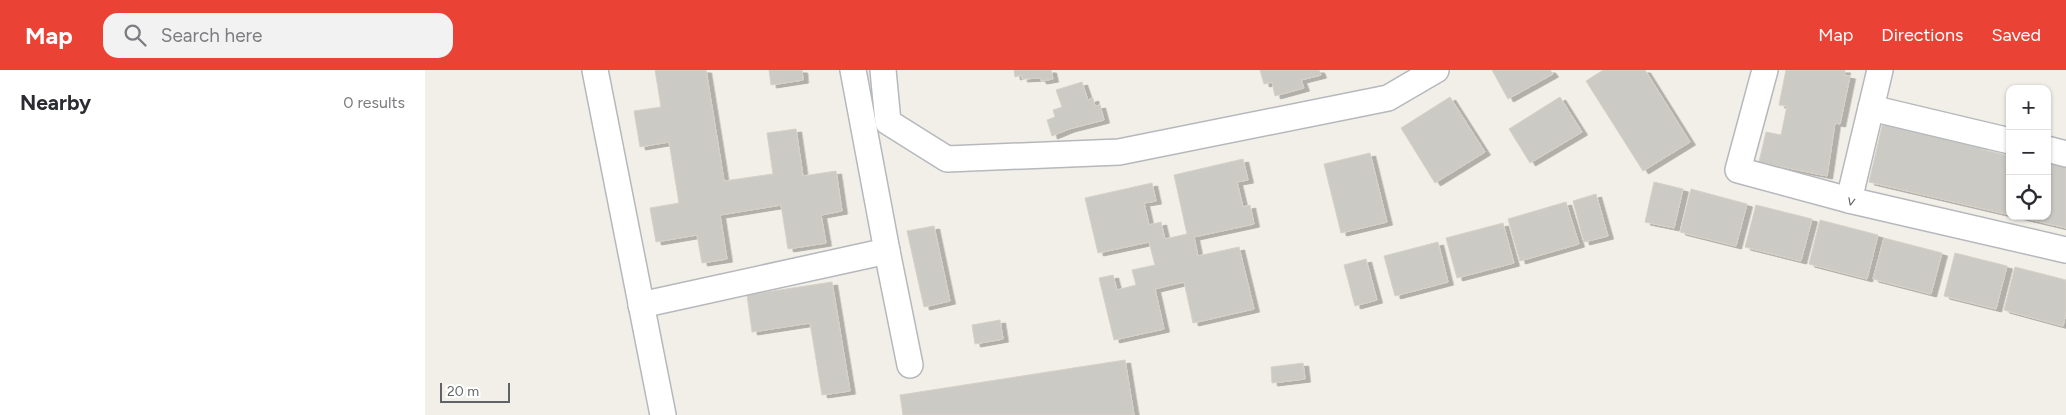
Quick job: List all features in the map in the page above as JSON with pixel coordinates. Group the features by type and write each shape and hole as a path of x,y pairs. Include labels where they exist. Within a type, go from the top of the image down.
{"street":[{"path":"595,70 663,415"},
{"path":"853,70 910,365"},
{"path":"883,70 888,122 947,159 1119,152 1387,98 1436,70"},
{"name":"v","path":"1765,70 1739,170 1849,200 2066,250"},
{"path":"1849,200 1880,70"},
{"path":"1871,108 2006,140"},
{"path":"2051,151 2066,154"},
{"path":"641,305 887,251"}],"building":[{"path":"655,70 706,70 724,181 773,174 767,133 796,129 803,176 836,171 842,211 821,215 826,243 788,249 781,205 720,215 727,259 702,263 697,235 656,242 650,208 679,203 669,142 640,147 634,111 661,107"},
{"path":"769,70 802,70 803,80 771,85"},
{"path":"1014,70 1051,70 1053,79 1041,81 1040,78 1022,79 1022,75 1015,77"},
{"path":"1260,70 1319,70 1321,75 1301,80 1304,88 1275,96 1272,82 1264,84"},
{"path":"1492,70 1550,70 1553,74 1508,99"},
{"path":"1603,70 1645,70 1690,142 1643,171 1586,81"},
{"path":"1786,70 1845,70 1844,75 1850,76 1840,124 1835,123 1827,176 1759,162 1766,132 1781,135 1787,106 1779,105"},
{"path":"1082,82 1088,100 1093,98 1095,106 1100,105 1104,120 1069,129 1052,136 1047,120 1055,117 1053,110 1062,107 1056,90"},
{"path":"1450,97 1485,152 1435,183 1401,128"},
{"path":"1560,97 1582,132 1530,163 1509,129"},
{"path":"1883,122 1911,128 1910,131 1981,145 1980,149 2006,155 2006,214 1869,182"},
{"path":"1370,153 1387,222 1341,233 1324,164"},
{"path":"1243,159 1248,180 1237,182 1243,207 1250,205 1254,224 1194,237 1198,256 1239,247 1254,309 1193,323 1184,282 1155,289 1164,329 1114,340 1099,278 1113,275 1117,290 1136,285 1132,270 1155,265 1149,242 1098,253 1085,198 1152,183 1156,201 1144,203 1149,225 1161,222 1165,239 1187,234 1174,175"},
{"path":"2051,164 2066,167 2066,228 2033,220 2051,220"},
{"path":"1654,182 1683,189 1674,228 1645,222"},
{"path":"1691,189 1747,204 1736,246 1680,232"},
{"path":"1596,194 1608,236 1584,242 1573,201"},
{"path":"1566,202 1579,244 1520,261 1508,219"},
{"path":"1756,205 1812,219 1801,261 1745,247"},
{"path":"1820,220 1878,235 1867,279 1809,264"},
{"path":"1503,223 1514,263 1457,278 1446,238"},
{"path":"934,226 950,301 924,307 907,231"},
{"path":"1884,238 1942,253 1931,294 1873,279"},
{"path":"1438,242 1448,282 1395,296 1384,256"},
{"path":"1955,253 2007,266 1996,309 1944,296"},
{"path":"1366,259 1377,300 1355,306 1344,265"},
{"path":"2015,267 2066,280 2066,313 2063,326 2004,310"},
{"path":"832,282 850,391 822,395 810,323 752,332 747,295"},
{"path":"1000,320 1003,339 975,344 972,325"},
{"path":"1125,360 1134,415 903,415 900,395"},
{"path":"1303,363 1305,379 1272,383 1271,367"}]}
